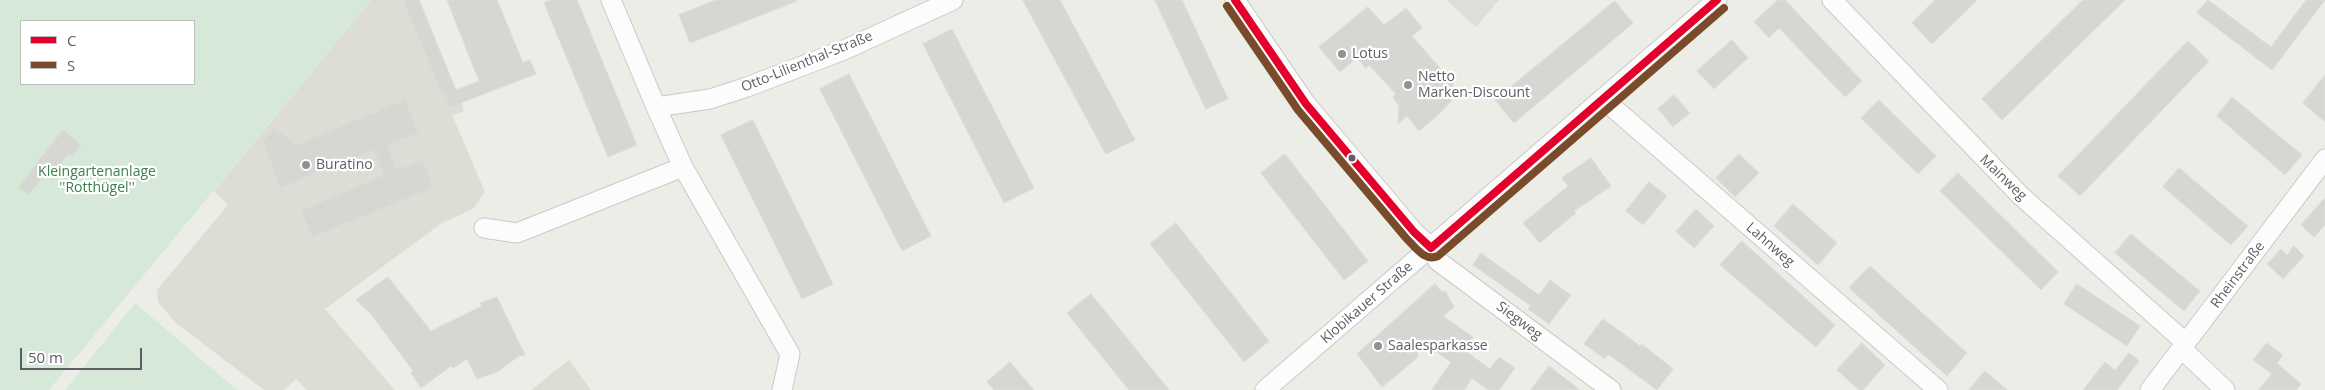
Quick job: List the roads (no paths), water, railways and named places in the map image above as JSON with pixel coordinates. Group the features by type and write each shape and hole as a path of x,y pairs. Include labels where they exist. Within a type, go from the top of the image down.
{"street":[{"path":"610,0 683,167 790,354 782,390"},
{"name":"Otto-Lilienthal-Straße","path":"656,107 710,99 747,87 844,50 953,0"},
{"name":"Siegweg","path":"1234,0 1306,104 1414,232 1430,248 1438,261 1611,390"},
{"name":"Klobikauer Straße","path":"1265,390 1717,0"},
{"name":"Mainweg","path":"1832,0 2021,196 2184,346 2224,390"},
{"name":"Lahnweg","path":"1603,99 1938,390"},
{"name":"Rheinstraße","path":"2150,390 2325,160"},
{"path":"484,228 518,233 683,167"}],"place":[{"name":"Lotus","path":"1342,54"},
{"name":"Netto Marken-Discount","path":"1408,85"},
{"name":"Buratino","path":"306,165"},
{"name":"Saalesparkasse","path":"1378,346"}],"park label":[{"name":"Kleingartenanlage ''Rotthügel''","path":"97,180"}]}
